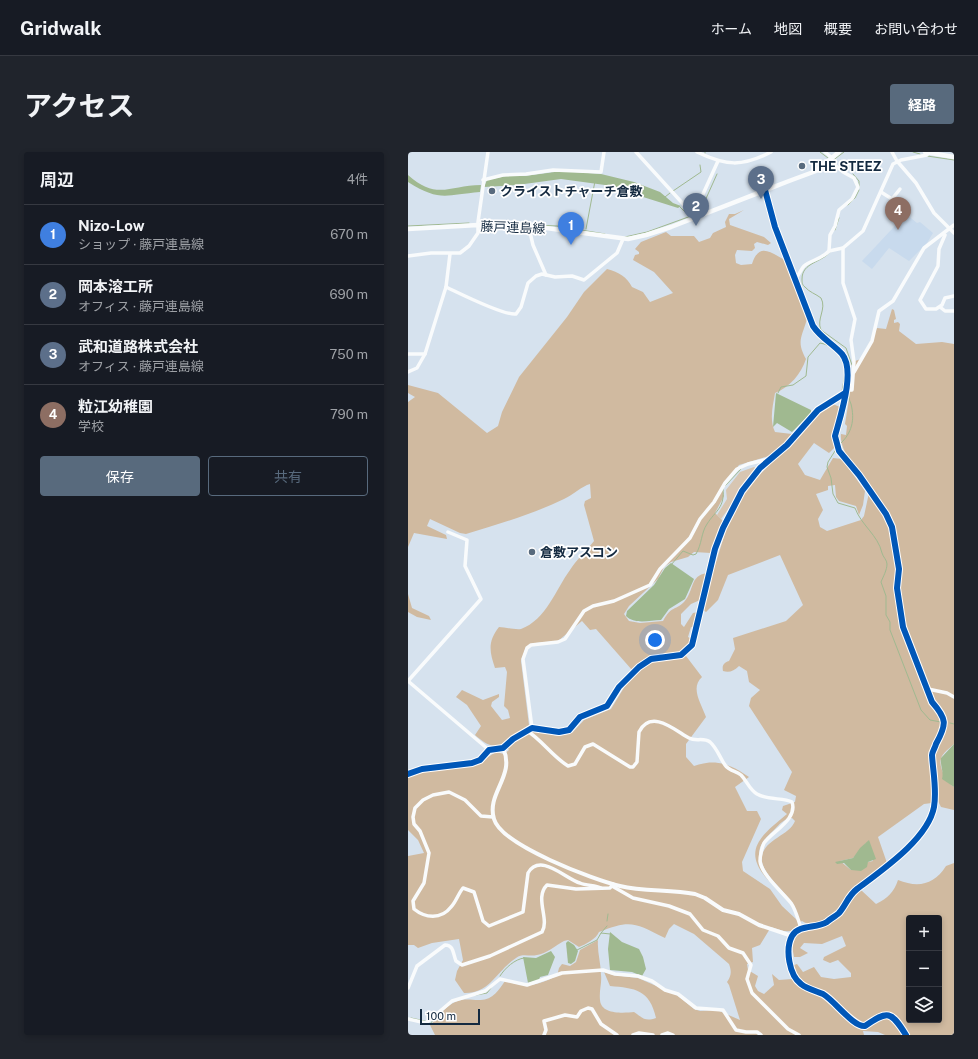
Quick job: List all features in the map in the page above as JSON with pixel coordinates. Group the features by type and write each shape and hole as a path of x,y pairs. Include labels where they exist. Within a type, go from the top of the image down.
{"main road":[{"name":"藤戸連島線","path":"408,229 478,224 570,231 623,239 646,235 694,216 809,175 839,152"},
{"path":"927,152 954,157"}],"street":[{"path":"408,256 432,253 460,253 470,246 478,233 488,152"},
{"path":"483,184 503,175 522,175 553,170 599,172 604,152"},
{"path":"636,152 694,216 718,161"},
{"path":"697,152 727,164 742,163 760,158 771,152"},
{"path":"825,152 843,172 854,178 858,184 852,199 841,207 838,213 836,226 830,235 830,252"},
{"path":"892,152 897,161 916,183 934,213 954,233"},
{"path":"795,279 800,276 805,266 830,252 844,248 863,231 891,166 897,161 927,155 927,152"},
{"path":"881,192 892,199 900,189"},
{"path":"765,190 775,227 817,332 842,354 850,357"},
{"path":"906,1035 896,1020 890,1016 878,1016 865,1026 861,1027 831,999 800,984 795,978 791,969 789,956 792,936 801,928 816,927 839,913 847,898 881,872 913,843 932,813 935,799 932,753 944,730 944,721 940,711 932,702 903,627 896,588 899,569 892,528 886,514 859,475 839,451 835,436 847,391 854,372 872,341 879,311 893,301 924,248 954,226"},
{"path":"529,228 533,245 546,275"},
{"path":"945,234 939,250 938,266 920,300 926,309 940,307 946,311 954,311"},
{"path":"446,288 512,315 518,313 525,289 530,280 536,276 546,275 572,276 584,280 617,253 623,239"},
{"path":"844,248 843,283 855,320 851,340 847,391"},
{"path":"408,372 417,368 425,354 446,288 450,254"},
{"path":"940,307 945,298 954,296"},
{"path":"408,354 425,354"},
{"path":"850,357 854,372"},
{"path":"408,774 422,769 472,763 480,760 489,750 503,748 526,730 532,728 559,732 569,730 580,717 607,706 619,687 639,667 651,659 681,655 692,645 703,595 723,528 742,491 760,468 774,457 818,410 847,391"},
{"path":"532,728 523,659 527,648 531,645 558,642 564,639 584,611 593,606 614,601 650,585 660,569 690,538 700,519 714,502 725,483 737,469 748,464 774,457"},
{"path":"448,532 467,540 465,566 481,599 408,681 489,750"},
{"path":"928,689 947,692 954,697"},
{"path":"526,730 534,735 545,747 553,752 568,766 575,764 585,747 593,744 630,767 633,767 637,762 639,732 641,727 653,722 662,722 690,738 704,739 710,742 726,767 741,775 751,790 768,799 792,802 793,807 790,817 764,843 760,861 762,868 780,892 791,903 801,928"},
{"path":"503,748 508,758 505,775 491,809 494,822 503,832 524,848 612,885 633,898 690,914 703,930 718,936 729,948 743,953 751,965 747,979 752,994 788,1030 799,1035"},
{"path":"493,817 481,816 465,800 449,792 433,795 423,800 415,808 413,817 414,824 420,831 429,853 424,882 413,900 414,909 422,915 439,916 451,908 463,888 468,888 474,892 483,921 489,926 523,912 528,873 530,868 536,866 556,869 577,882 601,888"},
{"path":"408,988 417,966 444,945 452,948 456,961 462,965 490,956 542,932 544,927 542,896 548,885 576,889 601,888 612,885 645,890 683,891 705,898 723,910 739,914 759,925 792,936"},
{"path":"408,1019 427,1022 452,1001 485,991 500,979 527,985 562,973 599,969 615,974 630,974 652,981 665,990 678,994 696,1008 723,1010 736,1030 757,1032 761,1035"},
{"path":"544,1035 546,1030 544,1021 565,1015 577,1017 581,1011 588,1008 592,1009 601,1024 617,1035"},
{"path":"633,1035 639,1033 653,1035"},
{"path":"662,1035 668,1033 674,1035"}],"shaded area":[{"path":"562,171 601,174 634,182 660,192 673,203 681,206 678,208 605,185 561,179 517,185 484,187 487,180 506,176 525,176"},
{"path":"408,175 427,188 444,190 481,185 480,192 443,196 436,195 408,182"},
{"path":"744,210 729,219 730,225 764,237 771,243 768,245 757,242 754,244 755,248 752,251 737,250 735,255 736,263 741,265 752,264 758,253 762,251 770,252 785,260 807,319 801,339 801,348 806,359 798,375 790,384 775,393 773,408 772,422 775,432 792,434 792,437 772,455 739,465 722,488 724,496 715,513 723,521 711,553 694,552 688,557 671,562 664,567 658,579 629,606 624,614 629,621 640,623 663,621 671,610 684,602 697,577 707,573 700,600 691,604 681,614 681,624 684,627 693,613 698,612 694,628 691,627 688,637 692,639 685,649 680,652 651,658 632,670 596,629 590,630 582,621 558,641 536,643 526,647 521,661 529,725 500,745 493,746 486,743 475,735 481,726 467,705 456,697 462,690 483,700 499,694 499,697 492,702 491,706 502,720 510,718 508,710 504,706 507,672 505,667 495,668 491,651 491,642 499,627 521,629 530,625 537,619 550,603 573,566 594,541 584,505 585,501 591,498 590,484 567,497 540,509 466,534 460,533 430,519 427,526 446,535 447,539 414,533 408,547 408,402 415,397 408,393 408,385 438,393 487,433 498,426 502,412 519,377 567,317 584,292 607,269 622,275 628,280 632,287 643,292 650,302 673,293 654,272 633,260 635,255 639,254 639,252 635,249 641,242 666,232 671,236 694,236 699,242 710,238 713,233 726,227 725,222 729,214 735,214"},
{"path":"906,214 917,223 920,222 933,233 927,243 909,261 889,248 872,269 862,261"},
{"path":"892,309 894,310 896,319 894,320 894,323 898,322 900,324 899,331 916,344 942,342 954,344 954,744 946,751 940,762 944,774 954,787 954,810 941,807 938,797 933,796 932,803 924,804 878,837 887,863 848,895 834,915 826,921 816,924 802,921 798,923 798,927 792,931 785,931 771,927 760,945 752,948 753,962 747,964 748,970 758,976 755,986 758,991 764,994 774,985 772,974 779,980 792,979 794,965 797,964 803,972 814,967 821,977 834,979 851,977 851,973 838,960 830,963 823,960 824,957 846,946 842,936 822,944 804,943 800,948 808,953 800,957 794,957 792,946 797,934 802,930 817,929 836,919 847,902 861,890 876,904 890,894 895,888 898,880 912,884 925,883 936,877 946,866 954,863 954,1035 885,1035 878,1032 863,1031 864,1035 435,1035 430,1025 451,1004 461,1000 488,999 495,994 505,981 520,985 532,985 557,976 559,968 562,964 570,966 576,962 580,950 598,940 601,978 600,1000 601,1005 609,1011 625,1013 634,1012 642,1018 656,1018 650,1001 645,996 640,992 627,988 610,986 604,972 613,975 638,978 677,995 694,1009 700,1011 717,1010 740,1020 727,982 731,974 729,964 694,934 674,924 669,929 665,938 639,926 626,924 599,932 598,935 588,943 579,947 568,940 564,941 540,954 524,955 519,957 509,963 487,986 480,990 464,993 455,980 457,971 463,960 459,939 432,943 418,948 414,945 408,945 408,856 424,853 418,840 408,830 408,776 421,772 475,765 496,752 504,754 509,750 507,747 532,730 558,736 572,733 584,720 611,709 625,686 636,672 647,664 654,661 686,656 702,677 697,686 697,691 699,701 706,717 686,744 686,757 694,766 709,763 723,764 736,769 749,777 735,787 747,811 757,811 761,819 742,862 743,871 770,889 782,906 797,920 794,908 788,897 771,878 762,862 762,855 765,849 787,831 795,821 792,818 786,819 762,843 759,854 769,881 760,870 755,852 763,836 787,814 782,810 783,806 795,802 796,796 784,790 792,772 749,706 751,698 760,690 749,682 747,671 739,666 729,672 725,672 723,671 723,665 729,661 735,649 733,638 786,621 803,605 780,555 728,575 718,600 706,612 703,610 703,604 726,530 748,487 823,409 833,404 840,407 833,436 835,447 829,453 814,443 798,464 805,475 820,480 833,458 842,459 865,491 863,505 859,515 856,506 839,501 836,497 835,485 828,486 828,490 816,494 823,510 818,519 820,527 827,531 861,520 864,516 870,488 856,470 843,448 841,434 846,435 847,426 845,424 855,361 861,359 877,328 886,329","holes":["866,843 873,861 868,862 864,867 851,870 840,861 853,858"]},
{"path":"776,393 811,410 811,413 792,432 777,423 773,427"},
{"path":"754,467 757,469 721,519 717,515 727,499 726,490 740,472"},
{"path":"671,563 694,579 685,599 669,609 661,620 638,621 630,619 626,616 627,611 654,585 665,568"},
{"path":"408,594 412,608 429,616 431,620 417,617 408,612"},
{"path":"954,744 954,787 942,779 943,773 941,758"},
{"path":"869,840 876,859 868,862 867,867 861,871 851,870 844,863 837,864 835,862 853,858 860,848"},
{"path":"610,932 622,942 639,949 646,969 642,976 632,972 610,970 608,949"},
{"path":"568,941 574,945 578,951 575,961 571,964 568,963 566,943"},
{"path":"551,951 555,957 548,975 540,977 539,980 528,983 523,957 536,958"}],"waterway":[{"path":"820,152 828,158"},
{"path":"832,161 844,152"},
{"path":"913,152 920,154"},
{"path":"927,156 954,160"},
{"path":"673,191 701,172 700,165"},
{"path":"697,213 700,212 717,174"},
{"path":"853,174 859,181 859,187"},
{"path":"586,229 595,181"},
{"path":"848,205 855,198 859,190"},
{"path":"665,197 670,193"},
{"path":"680,207 689,216"},
{"path":"625,237 647,232 691,216"},
{"path":"835,230 839,218"},
{"path":"408,226 469,223"},
{"path":"495,223 557,226 605,234"},
{"path":"831,251 823,258 805,269 802,282 807,289 821,298 823,302 820,322 821,330 846,348 852,365"},
{"path":"778,393 781,387 793,385 806,376 808,357 820,343 832,349 842,359 844,369 842,391"},
{"path":"849,389 851,376"},
{"path":"840,444 852,426 853,415 849,392"},
{"path":"835,451 828,462 827,467 831,478 833,494 838,503 855,508 861,520 880,547 887,563 881,582 886,596 886,615 890,622 890,630 921,710 930,720 941,722"},
{"path":"725,486 741,469"},
{"path":"671,565 683,551 693,555 696,554 705,527 723,500 723,488"},
{"path":"950,723 954,724"},
{"path":"607,921 608,914"},
{"path":"601,933 607,926"},
{"path":"577,950 597,940 601,933 610,934"},
{"path":"500,976 510,964 524,958"},
{"path":"476,995 487,993 491,988"},
{"path":"427,1023 429,1025 439,1014"},
{"path":"411,1018 425,1021"}],"cycle path":[{"path":"765,190 775,227 813,326 842,354 846,362 848,371 846,394 835,436 839,451 859,475 886,514 892,527 899,569 897,588 903,627 932,702 943,717 944,722 944,726 932,754 935,788 934,807 930,819 923,831 903,853 854,892 838,914 823,924 803,928 795,932 790,941 789,962 794,975 801,984 828,997 855,1022 865,1026 884,1015 892,1017 906,1035"},
{"path":"408,774 422,769 472,763 480,760 489,750 503,748 513,739 532,728 559,732 569,730 580,717 607,706 619,687 639,667 651,659 681,655 692,645 715,549 723,528 742,491 760,468 787,445 818,410 845,393"}],"place":[{"name":"THE STEEZ","path":"802,166"},
{"name":"クライストチャーチ倉敷","path":"492,191"},
{"name":"武和道路株式会社","path":"761,199"},
{"name":"岡本溶工所","path":"696,226"},
{"name":"粒江幼稚園","path":"898,230"},
{"name":"Nizo-Low","path":"571,245"},
{"name":"倉敷アスコン","path":"532,552"}]}
